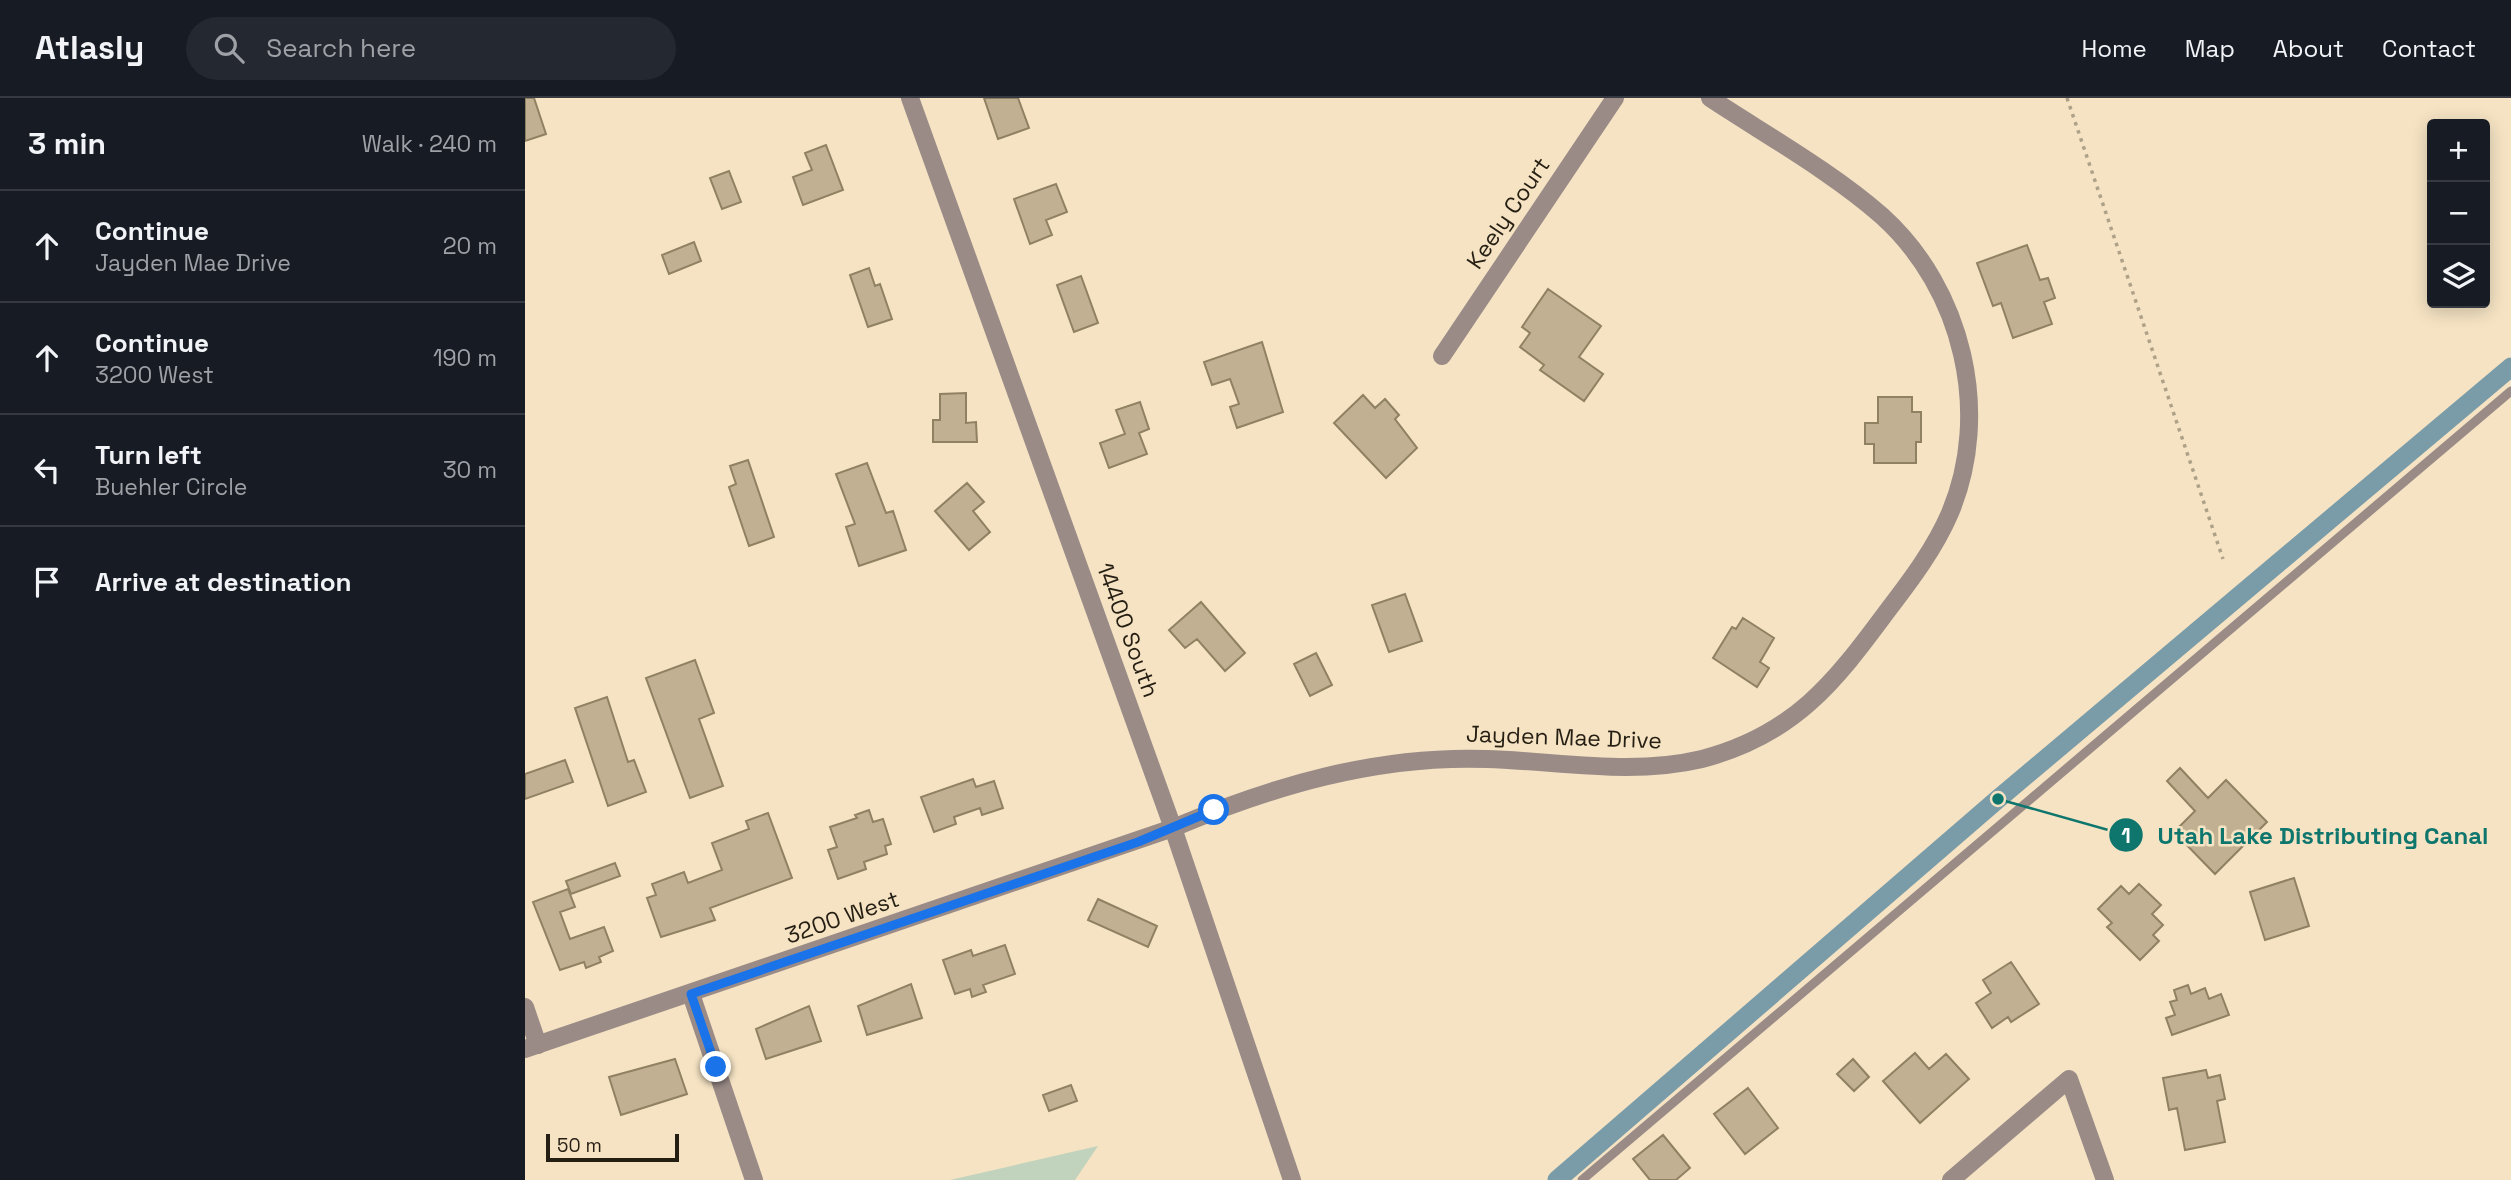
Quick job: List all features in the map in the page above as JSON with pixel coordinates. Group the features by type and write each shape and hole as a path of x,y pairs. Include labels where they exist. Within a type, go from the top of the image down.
{"street":[{"name":"14400 South","path":"910,98 1173,828 1292,1180"},
{"name":"Keely Court","path":"1442,356 1615,98"},
{"name":"Jayden Mae Drive","path":"1173,828 1214,810 1316,777 1409,761 1486,759 1621,768 1669,765 1704,758 1768,733 1800,713 1847,666 1911,580 1950,513 1968,445 1969,400 1964,359 1952,322 1933,279 1882,216 1710,98"},
{"name":"3200 West","path":"532,1047 1173,828"},
{"path":"691,994 754,1180"},
{"path":"525,1007 532,1047"},
{"path":"1951,1180 2069,1079 2105,1180"}],"lane":[{"path":"1582,1180 2511,391"}],"path":[{"path":"2067,98 2223,559"}],"green space":[{"path":"1098,1146 1075,1180 950,1180"}],"building":[{"path":"525,98 534,98 546,134 525,141"},
{"path":"984,98 1018,98 1029,128 998,139"},
{"path":"826,145 843,190 803,205 793,177 812,170 805,153"},
{"path":"729,171 741,202 722,209 710,178"},
{"path":"1056,184 1067,212 1046,220 1052,235 1030,244 1014,199"},
{"path":"694,242 701,261 669,274 662,255"},
{"path":"2027,245 2040,280 2048,278 2055,298 2044,302 2052,324 2013,338 2001,303 1993,306 1977,263"},
{"path":"869,268 875,286 880,284 892,319 868,327 850,275"},
{"path":"1081,276 1098,323 1074,332 1057,285"},
{"path":"1548,289 1601,326 1579,357 1603,374 1584,401 1540,370 1544,365 1520,347 1530,333 1522,327"},
{"path":"1262,342 1283,412 1237,428 1230,407 1239,404 1230,379 1212,385 1204,362"},
{"path":"966,393 966,423 976,422 977,442 933,442 933,420 940,420 940,394"},
{"path":"1363,395 1375,408 1385,399 1399,415 1395,419 1417,448 1386,478 1334,423"},
{"path":"1878,397 1912,397 1912,412 1921,412 1921,442 1916,442 1916,463 1874,463 1874,444 1865,444 1865,423 1878,423"},
{"path":"1140,402 1149,429 1139,433 1147,454 1109,468 1100,443 1125,434 1116,410"},
{"path":"748,460 774,537 749,546 729,487 736,484 730,466"},
{"path":"867,463 886,513 893,511 906,550 859,566 846,527 855,524 836,474"},
{"path":"967,483 984,502 973,511 990,532 969,550 935,511"},
{"path":"1405,594 1422,641 1389,652 1372,605"},
{"path":"1201,602 1245,653 1225,671 1197,639 1185,648 1169,630"},
{"path":"1743,618 1774,638 1760,662 1769,668 1757,687 1713,658 1732,627 1736,629"},
{"path":"1316,653 1332,685 1310,696 1294,664"},
{"path":"695,660 714,713 699,719 723,786 690,798 646,678"},
{"path":"607,697 628,762 634,760 646,792 608,806 575,708"},
{"path":"565,760 573,782 525,799 525,774"},
{"path":"2180,768 2208,798 2226,780 2267,822 2215,874 2174,832 2195,811 2167,781"},
{"path":"973,779 976,787 994,781 1003,808 982,815 980,808 954,817 956,824 934,832 921,797"},
{"path":"869,810 873,822 883,819 891,844 885,846 887,854 864,862 866,869 838,879 828,850 837,847 830,827 857,818 855,815"},
{"path":"768,813 792,878 710,908 715,920 661,937 647,898 656,895 652,884 684,872 688,883 722,870 712,843 749,829 746,821"},
{"path":"615,863 620,876 571,894 566,881"},
{"path":"2294,878 2309,926 2265,940 2250,892"},
{"path":"2139,884 2161,905 2152,914 2163,925 2153,935 2159,941 2140,960 2107,927 2112,923 2098,909 2121,886 2129,894"},
{"path":"568,889 575,907 560,912 570,939 604,927 613,951 599,957 601,962 586,968 584,962 560,970 533,902"},
{"path":"1098,899 1157,926 1148,947 1088,920"},
{"path":"1005,945 1015,974 983,985 986,992 972,997 970,989 955,994 943,960 971,950 973,956"},
{"path":"2011,962 2039,1004 2011,1022 2008,1017 1992,1028 1976,1003 1991,993 1983,980"},
{"path":"911,984 922,1018 867,1035 858,1006"},
{"path":"2188,985 2191,994 2205,988 2209,999 2221,994 2229,1015 2172,1035 2166,1018 2175,1015 2170,1002 2177,1000 2174,990"},
{"path":"809,1006 821,1041 766,1059 756,1029"},
{"path":"1915,1053 1929,1069 1946,1054 1969,1079 1920,1123 1883,1081"},
{"path":"675,1059 687,1094 621,1115 609,1077"},
{"path":"1853,1059 1869,1077 1854,1091 1837,1074"},
{"path":"2206,1070 2208,1078 2220,1075 2225,1099 2217,1101 2225,1142 2185,1150 2177,1108 2169,1110 2163,1078"},
{"path":"1071,1085 1077,1101 1049,1111 1043,1095"},
{"path":"1748,1088 1778,1128 1745,1154 1714,1114"},
{"path":"1663,1135 1690,1168 1676,1180 1650,1180 1633,1159"}],"waterway":[{"path":"1557,1180 1998,799 2511,367"}],"place":[{"name":"Utah Lake Distributing Canal","path":"1998,799"}],"route":[{"path":"716,1067 691,994 1138,842 1214,810"}]}
